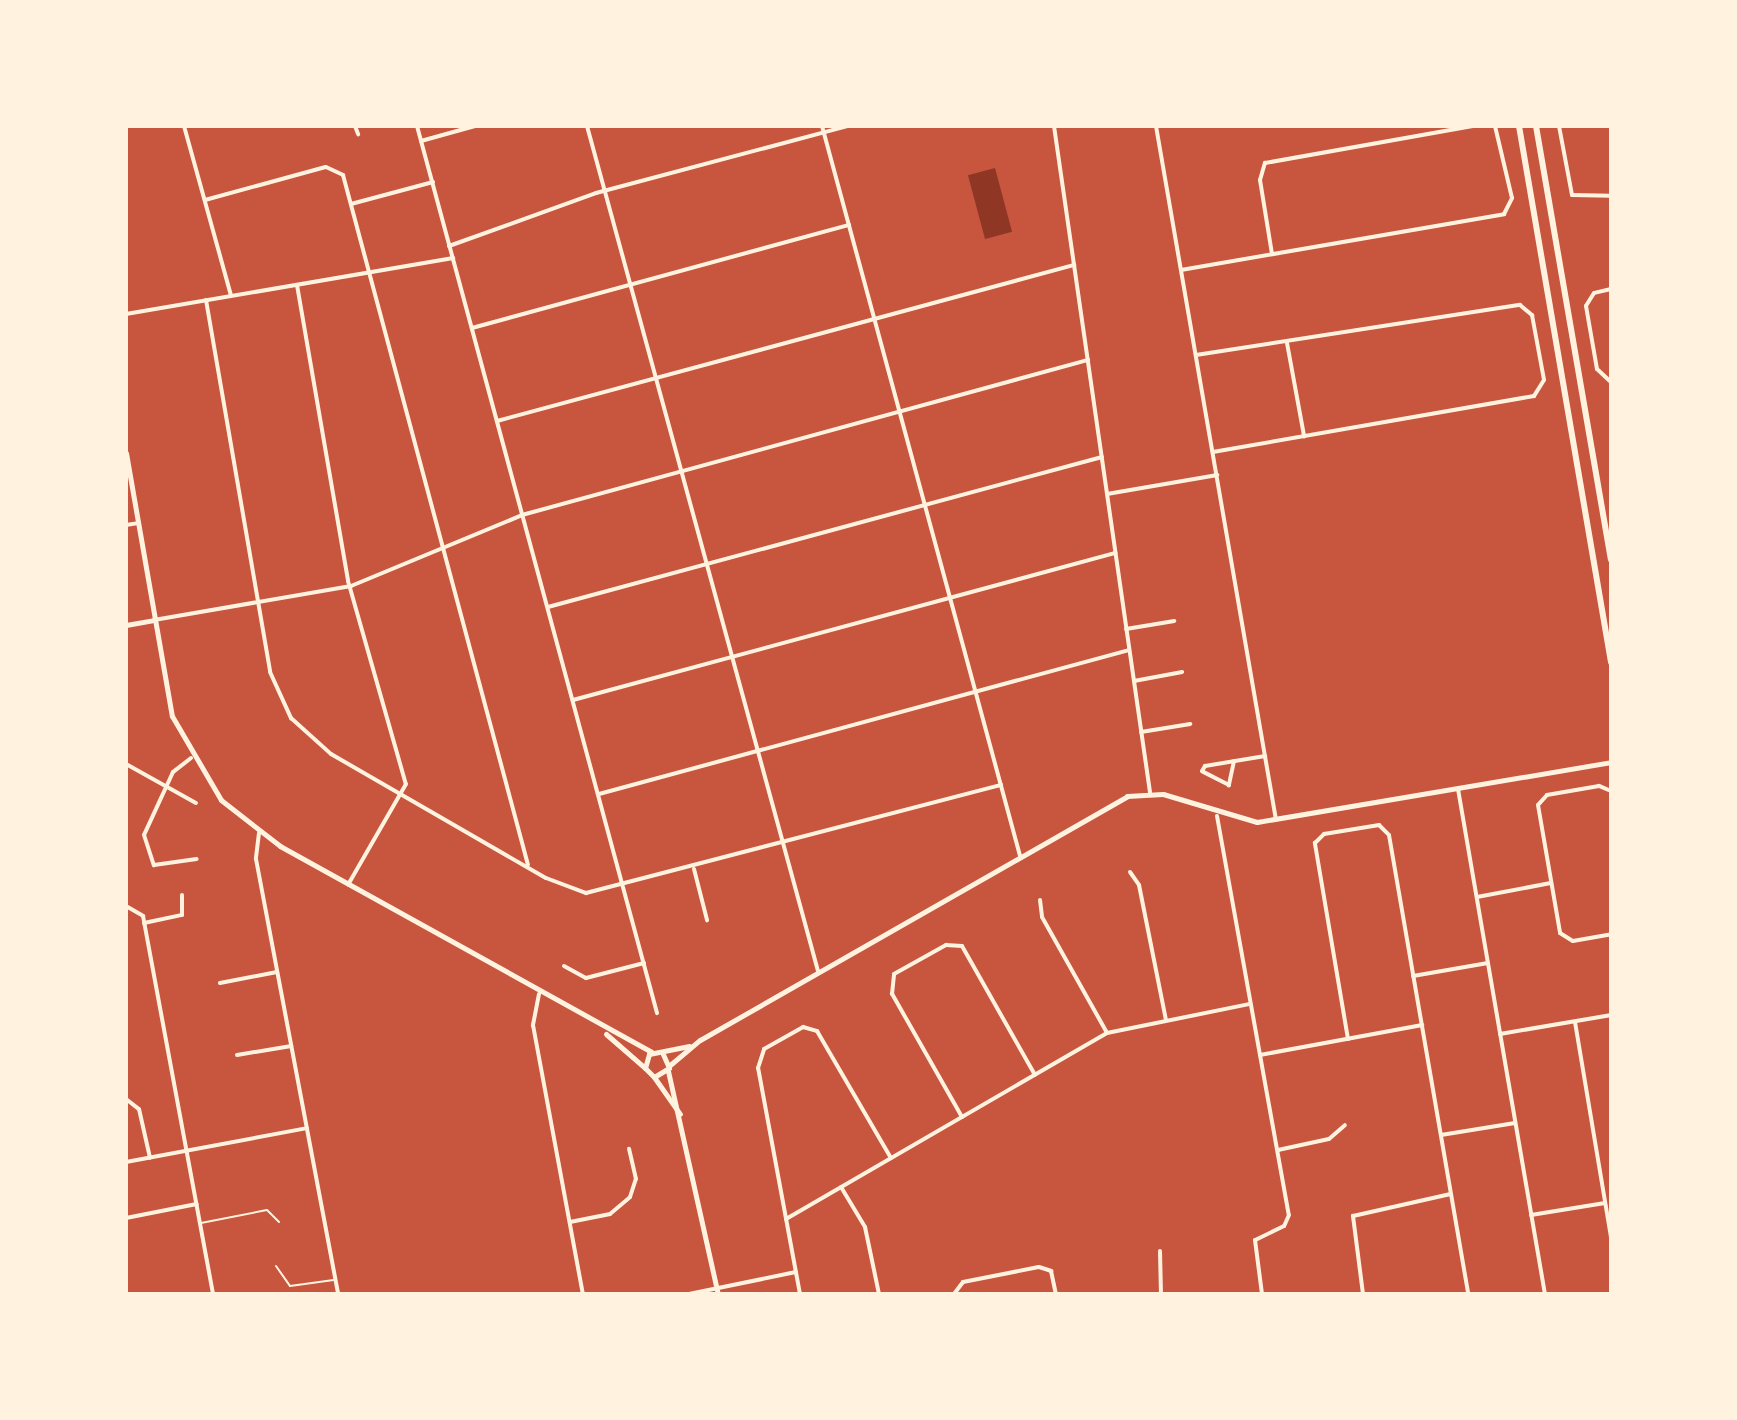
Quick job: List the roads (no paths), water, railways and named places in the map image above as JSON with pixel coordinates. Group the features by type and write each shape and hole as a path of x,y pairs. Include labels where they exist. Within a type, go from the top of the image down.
{"main road":[{"path":"1519,126 1611,662"},
{"path":"1536,126 1611,560"}],"street":[{"path":"184,126 231,296"},
{"path":"355,126 358,134"},
{"path":"417,126 657,1013"},
{"path":"421,141 475,126"},
{"path":"587,126 818,971"},
{"path":"449,246 605,191 823,129 847,126"},
{"path":"1054,126 1150,792"},
{"path":"1156,126 1276,820"},
{"path":"1272,254 1260,180 1265,163 1473,126"},
{"path":"1181,270 1510,209 1495,126"},
{"path":"1559,126 1572,195 1611,196"},
{"path":"823,129 1020,856"},
{"path":"205,200 337,167 371,272 448,549 528,865"},
{"path":"351,204 433,182"},
{"path":"472,328 849,225"},
{"path":"126,314 453,258"},
{"path":"497,421 1074,265"},
{"path":"297,285 351,586 406,784 348,885"},
{"path":"1611,289 1594,293 1586,306 1598,374 1611,382"},
{"path":"206,300 270,672 291,718 319,747 570,890 624,887 1001,785"},
{"path":"1196,355 1520,305 1532,315 1542,390 1213,452"},
{"path":"1287,343 1304,436"},
{"path":"126,625 351,586 448,549 522,515 1088,360"},
{"path":"126,453 170,708 191,758 221,800 259,833 603,1031 652,1052 693,1044"},
{"path":"548,608 1102,457"},
{"path":"1107,494 1217,475"},
{"path":"126,525 138,523"},
{"path":"573,700 1115,553"},
{"path":"1126,629 1174,621"},
{"path":"598,794 1129,650"},
{"path":"1134,681 1182,672"},
{"path":"1141,732 1190,724"},
{"path":"1234,761 1229,785 1202,771 1205,766 1234,761 1265,756"},
{"path":"191,758 167,787 145,832 150,861 161,866 197,859"},
{"path":"654,1077 669,1068 693,1044 1121,799 1150,792 1217,816 1276,820 1611,762"},
{"path":"126,764 196,803"},
{"path":"1458,789 1545,1294"},
{"path":"1610,790 1539,803 1551,883 1564,939 1611,934"},
{"path":"1217,816 1289,1218 1257,1237 1262,1294"},
{"path":"1348,1039 1317,839 1385,828 1468,1294"},
{"path":"259,833 256,859 338,1294"},
{"path":"694,869 707,920"},
{"path":"1130,872 1139,885 1166,1020"},
{"path":"1477,897 1551,883"},
{"path":"144,923 182,915 182,895"},
{"path":"1040,900 1042,917 1107,1033"},
{"path":"126,906 139,910 144,923 213,1294"},
{"path":"962,1117 892,994 894,974 946,945 962,946 1035,1075"},
{"path":"564,966 586,978 644,963"},
{"path":"1413,976 1488,963"},
{"path":"220,983 277,972"},
{"path":"539,994 533,1025 583,1294"},
{"path":"786,1219 1107,1033 1250,1004"},
{"path":"1500,1034 1611,1015"},
{"path":"1575,1022 1611,1238"},
{"path":"1260,1055 1422,1025"},
{"path":"800,1294 758,1068 759,1056 774,1043 803,1027 821,1035 891,1158"},
{"path":"603,1031 654,1077 681,1115"},
{"path":"237,1055 291,1046"},
{"path":"645,1068 652,1052"},
{"path":"662,1052 681,1115 718,1291"},
{"path":"126,1099 139,1109 150,1158"},
{"path":"1441,1135 1515,1123"},
{"path":"1278,1150 1329,1139 1345,1125"},
{"path":"126,1162 307,1128"},
{"path":"570,1222 610,1214 630,1197 636,1179 629,1149"},
{"path":"841,1187 865,1227 879,1294"},
{"path":"1363,1294 1353,1216 1451,1194"},
{"path":"1531,1215 1605,1203"},
{"path":"126,1218 197,1204"},
{"path":"1160,1251 1161,1294"},
{"path":"954,1294 963,1282 1039,1267 1051,1271 1056,1294"},
{"path":"689,1294 718,1291 796,1272"}],"lane":[{"path":"200,1223 267,1210 279,1222"},
{"path":"276,1266 290,1286 335,1280"}]}
